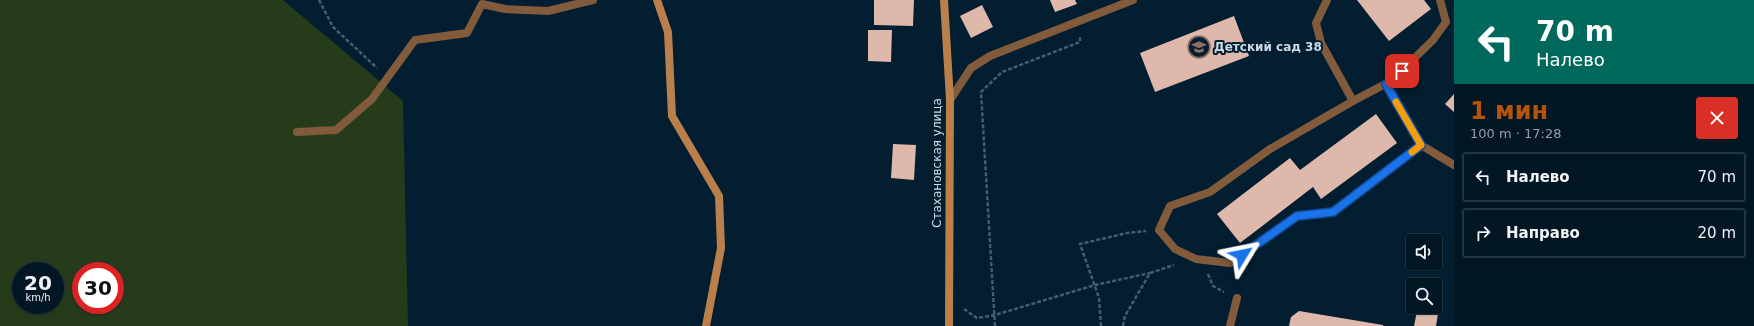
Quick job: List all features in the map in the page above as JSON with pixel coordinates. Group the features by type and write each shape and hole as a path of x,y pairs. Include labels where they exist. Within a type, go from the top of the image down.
{"main road":[{"path":"657,0 668,32 672,116 719,196 721,248 706,326"},
{"name":"Стахановская улица","path":"944,0 950,100 949,326"}],"street":[{"path":"298,132 336,130 372,99 415,40 467,33 482,4 505,9 548,11 593,0"},
{"path":"950,100 971,68 990,56 1133,0"},
{"path":"1327,0 1316,22 1321,43 1353,101"},
{"path":"1421,145 1333,212 1297,216 1230,263 1198,259 1175,249 1159,230 1170,206 1210,192 1270,149 1391,81 1433,40 1446,22 1440,0"},
{"path":"1386,84 1421,145 1454,165"},
{"path":"1230,326 1237,298"}],"path":[{"path":"319,0 333,27 388,77"},
{"path":"995,326 981,92 1002,72 1063,50 1080,42 1081,20"},
{"path":"1101,326 1099,298 1080,244 1127,233 1159,230"},
{"path":"949,299 977,318 995,315 1095,285 1150,273 1198,259 1213,286 1237,298"},
{"path":"1123,326 1124,316 1150,273"}],"green space":[{"path":"0,0 283,0 403,101 408,326 0,326"}],"building":[{"path":"874,0 914,0 913,26 874,25"},
{"path":"1050,0 1075,0 1077,4 1055,12"},
{"path":"1357,0 1424,0 1431,9 1389,41"},
{"path":"982,5 993,27 971,38 960,16"},
{"path":"1234,16 1249,56 1155,92 1140,53"},
{"path":"868,30 892,30 891,62 868,61"},
{"path":"1454,94 1454,112 1445,104"},
{"path":"1376,114 1397,143 1321,199 1313,187 1240,243 1217,214 1290,158 1300,170"},
{"path":"893,144 916,145 914,180 891,178"},
{"path":"1299,311 1383,326 1289,326 1291,317"},
{"path":"1416,314 1438,314 1436,326 1414,326"}],"slow traffic":[{"path":"1396,102 1421,145 1412,152"}],"place":[{"name":"Детский сад 38","path":"1199,47"}],"route":[{"path":"1242,255 1297,216 1333,212 1421,145 1386,84 1402,71"}]}
